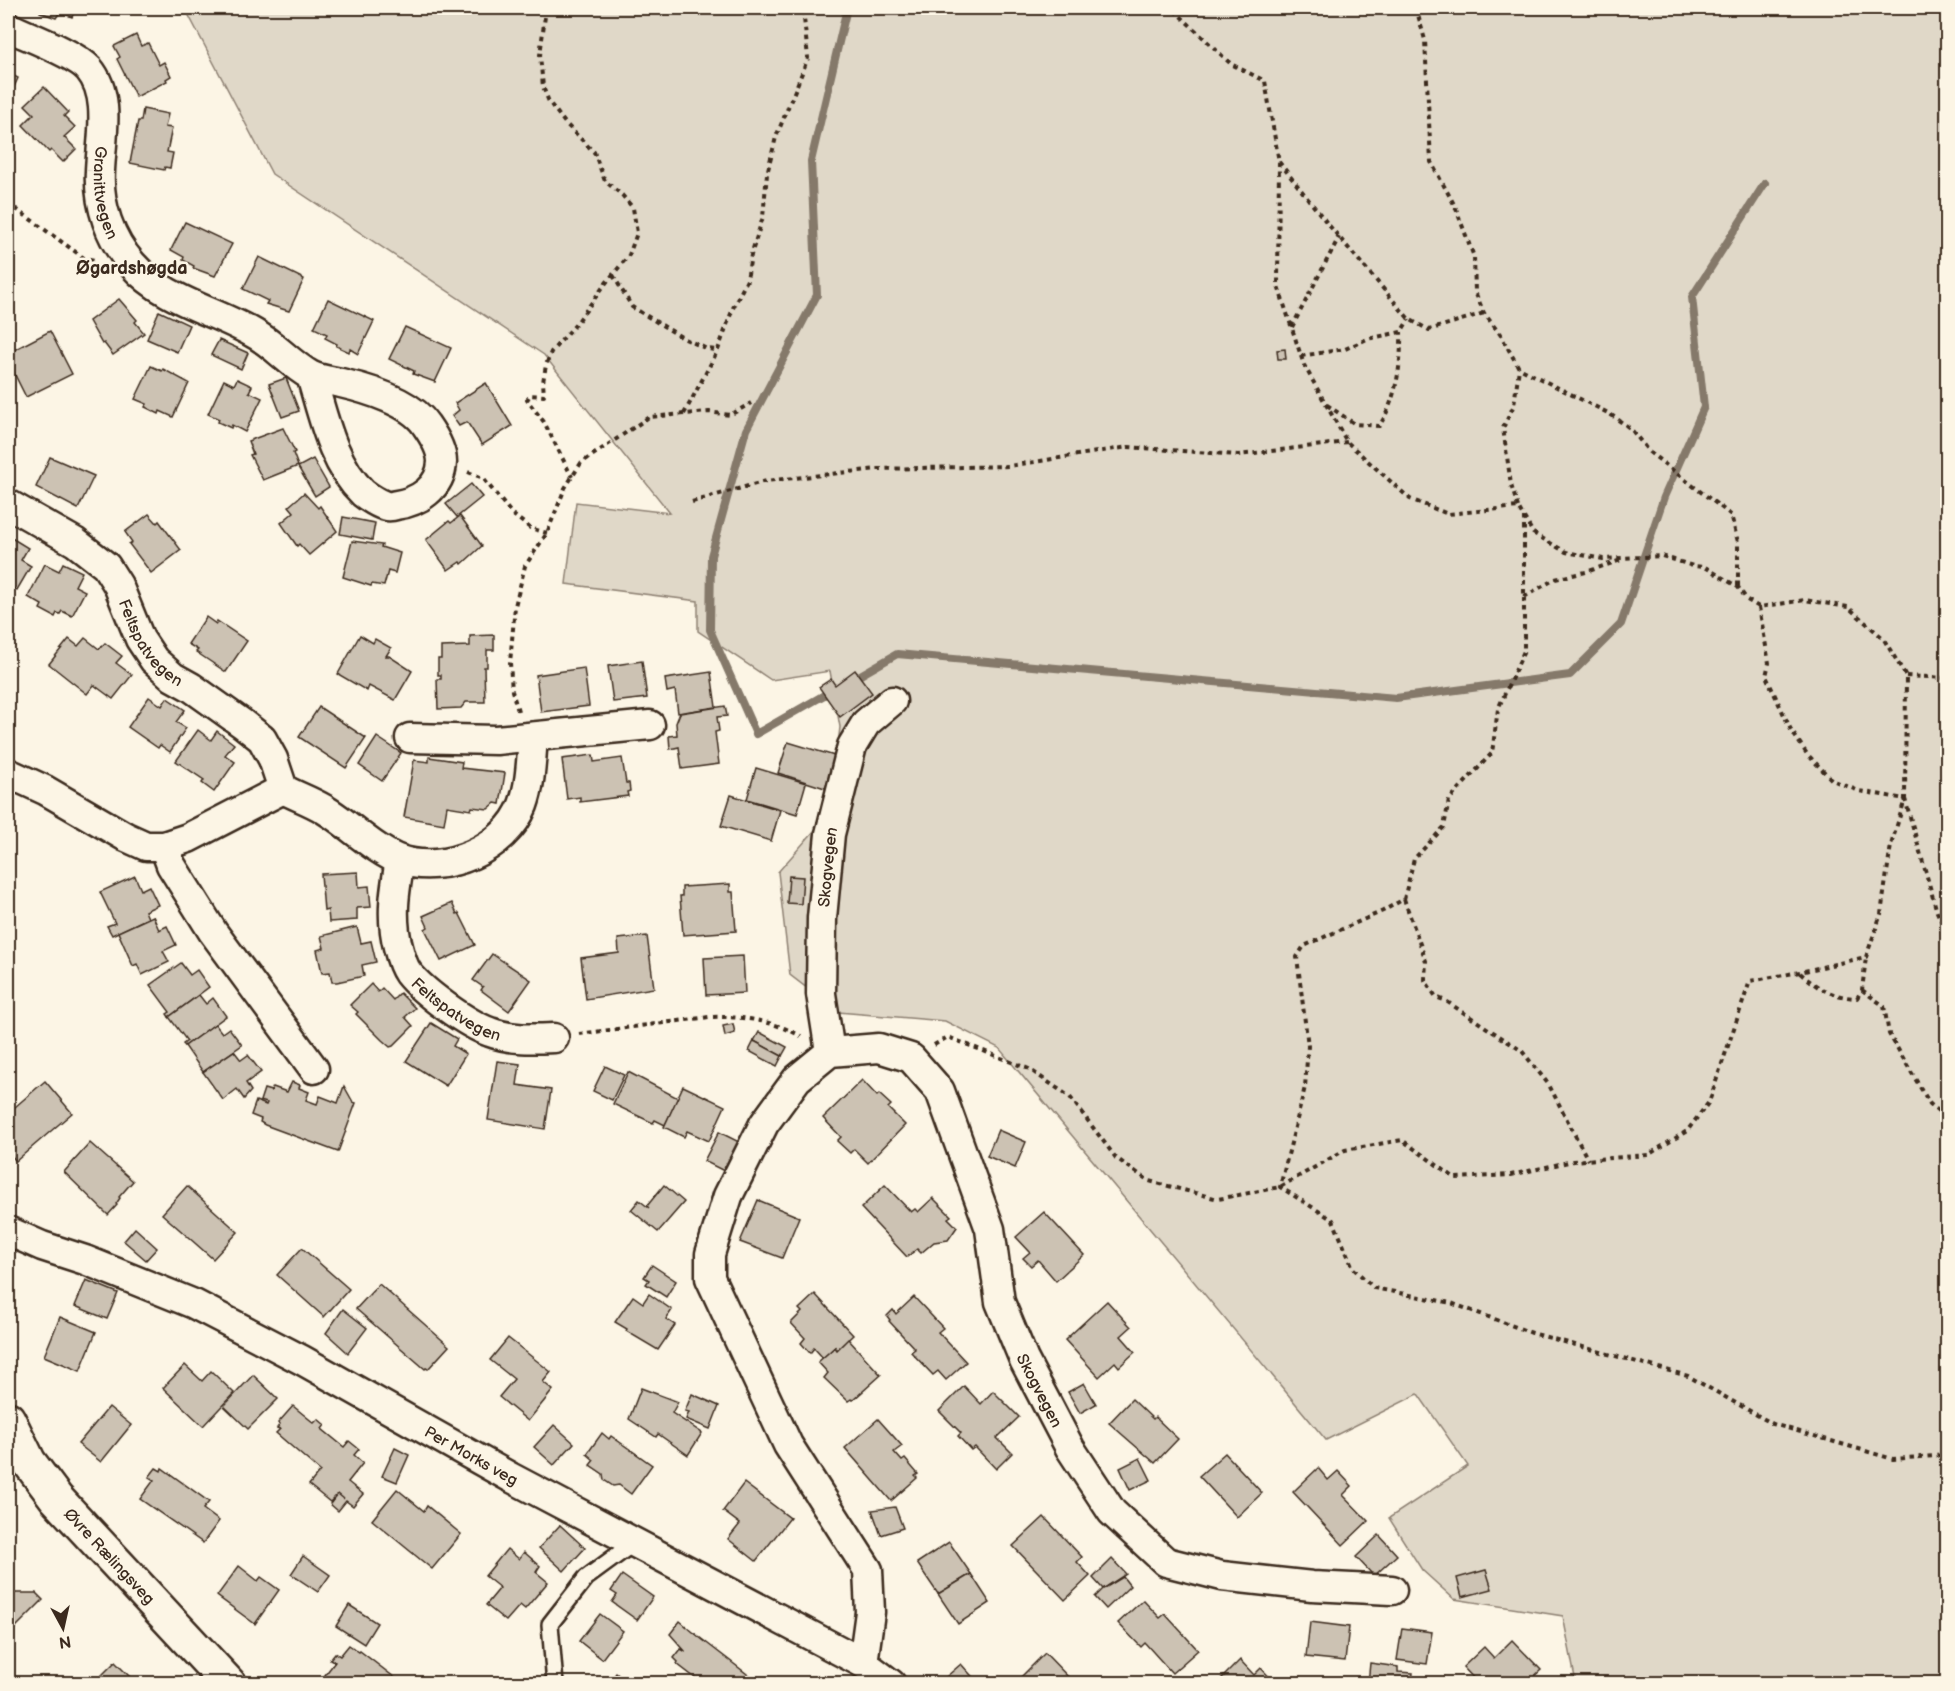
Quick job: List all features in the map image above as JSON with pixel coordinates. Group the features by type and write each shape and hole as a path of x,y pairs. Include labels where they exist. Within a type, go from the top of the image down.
{"main road":[{"name":"Øvre Rælingsveg","path":"8,1419 29,1462 56,1498 229,1683"}],"street":[{"name":"Granittvegen","path":"8,27 77,59 97,82 105,117 99,174 102,200 118,248 134,267 162,290 256,334 311,376 369,390 421,418 434,437 442,462"},
{"path":"311,376 330,439 347,473 364,494 386,507 406,504 424,496 437,480 442,462"},
{"name":"Feltspatvegen","path":"8,504 75,542 106,566 118,585 140,639 153,660 173,677 191,687 262,739 273,759 283,789"},
{"name":"Skogvegen","path":"831,1052 821,994 822,918 830,834 852,746 866,723 892,701"},
{"path":"410,738 496,740 650,725"},
{"path":"8,773 45,790 126,837 146,846 164,846 188,838 283,789 324,809 374,845 400,860 435,865 464,858 485,848 513,824 527,792 533,737"},
{"path":"164,846 171,865 213,932 314,1069"},
{"name":"Feltspatvegen","path":"400,860 392,909 398,946 407,971 452,1011 472,1024 491,1032 522,1039 554,1038"},
{"path":"862,1664 870,1612 868,1570 788,1445 711,1278 710,1254 728,1196 764,1124 797,1078 831,1052 879,1048 911,1058"},
{"name":"Skogvegen","path":"911,1058 940,1091 990,1229 1000,1302 1024,1360 1070,1448 1112,1512 1166,1562 1222,1575 1312,1586 1392,1590"},
{"name":"Per Morks veg","path":"8,1231 194,1304 302,1360 510,1477 862,1664 891,1683"},
{"name":"Per Morks veg","path":"8,1249 42,1246"}],"lane":[{"path":"555,1683 550,1624 586,1578 635,1542"}],"path":[{"path":"546,8 540,55 543,87 549,102 565,123 594,152 605,182 622,195 633,208 637,233 629,255 576,324 550,352 543,382 544,396 530,395 527,399 544,422 572,477"},
{"path":"684,414 718,350 733,308 747,280 751,255 763,217 767,174 776,137 808,58 803,8"},
{"path":"1172,8 1231,64 1265,81 1279,162 1278,286 1301,356 1347,442 1410,499 1448,514 1518,507"},
{"path":"1416,8 1425,40 1431,162 1455,206 1474,257 1475,292 1484,313 1500,334 1519,368 1610,414 1631,429 1649,452 1731,515 1738,542 1738,587"},
{"path":"1279,162 1409,319 1429,330 1484,313"},
{"path":"8,203 84,258 134,267"},
{"path":"1292,328 1339,237"},
{"path":"613,275 632,307 683,338 707,350 718,350"},
{"path":"1325,403 1355,424 1379,426 1388,413 1401,354 1401,332 1409,319"},
{"path":"1301,356 1345,349 1367,339 1401,332"},
{"path":"1519,368 1514,405 1503,428 1510,485 1518,507 1533,533 1566,552 1603,559 1662,556 1693,566 1705,567 1738,587 1747,600 1759,607 1805,600 1848,607 1883,638 1906,676 1905,800 1937,912 1947,935"},
{"path":"533,737 520,718 512,691 510,663 515,606 525,566 548,533 565,488 581,463 649,417 709,412 730,415 751,403"},
{"path":"692,502 766,481 877,469 1009,466 1128,447 1238,455 1347,442"},
{"path":"442,462 483,478 512,514 530,528 548,533"},
{"path":"1524,517 1524,651 1498,710 1492,753 1449,800 1444,827 1414,859 1404,899 1426,961 1425,980 1436,998 1446,1001 1522,1051 1549,1085 1588,1160"},
{"path":"1524,597 1555,579 1586,572 1628,558"},
{"path":"1759,607 1769,663 1766,676 1791,729 1807,754 1832,780 1859,791 1905,800"},
{"path":"1906,676 1947,678"},
{"path":"1800,972 1816,987 1840,997 1857,998 1862,990 1866,957 1881,914 1891,845 1905,800"},
{"path":"1280,1187 1305,1087 1308,1046 1297,957 1304,946 1383,911 1404,899"},
{"path":"911,1058 948,1037 1029,1069 1070,1097 1116,1158 1149,1181 1218,1199 1280,1187 1346,1150 1402,1140 1455,1178 1511,1175 1588,1160 1648,1155 1687,1131 1709,1102 1750,981 1866,957"},
{"path":"1862,990 1884,1006 1889,1034 1930,1104 1947,1119"},
{"path":"554,1038 709,1017 746,1017 787,1029 831,1052"},
{"path":"1280,1187 1333,1220 1353,1268 1374,1288 1451,1303 1532,1333 1688,1376 1773,1424 1893,1459 1947,1455"}],"shaded area":[{"path":"185,8 1947,8 1947,1683 1576,1683 1563,1616 1454,1599 1422,1570 1389,1518 1468,1466 1418,1394 1326,1440 999,1048 945,1021 838,1012 790,975 778,872 830,813 840,727 830,671 771,680 698,631 698,601 566,584 576,502 670,513 544,355 272,174"}],"building":[{"path":"41,8 76,8 72,17 60,12 56,18 40,12"},
{"path":"136,35 141,46 148,43 159,65 164,62 171,76 166,79 167,81 136,97 117,59 120,57 114,46"},
{"path":"8,73 18,78 8,100"},
{"path":"44,87 68,112 64,116 75,127 64,137 76,149 63,162 51,150 49,152 23,125 34,114 25,105"},
{"path":"143,109 168,114 165,127 172,128 167,152 173,153 170,168 165,167 164,170 130,163 138,121 141,121"},
{"path":"185,222 232,244 215,276 193,268 194,266 183,260 184,257 171,250"},
{"path":"259,257 304,279 289,311 266,304 268,301 243,289"},
{"path":"119,299 137,320 135,322 144,333 113,355 104,343 102,344 89,321"},
{"path":"328,299 374,321 358,354 350,349 349,352 336,346 337,344 325,338 327,334 314,328"},
{"path":"159,311 189,325 177,352 147,339"},
{"path":"405,327 451,348 435,382 413,374 414,371 389,359"},
{"path":"50,331 72,374 26,397 8,361 8,353"},
{"path":"219,340 248,353 241,369 211,355"},
{"path":"1285,349 1286,359 1278,359 1277,350"},
{"path":"151,366 162,371 163,369 189,383 173,417 160,411 159,414 145,407 147,404 135,399"},
{"path":"286,378 299,411 282,417 269,384"},
{"path":"237,379 252,386 249,392 262,398 245,432 232,425 231,428 218,422 219,419 208,414 224,380 234,385"},
{"path":"486,383 512,426 482,445 467,422 459,426 452,416 459,410 455,403"},
{"path":"283,428 295,452 293,453 298,466 263,480 250,455 253,454 248,441"},
{"path":"50,457 94,476 78,509 36,487"},
{"path":"313,459 329,487 315,496 298,467"},
{"path":"471,484 482,497 457,517 446,504"},
{"path":"304,493 318,508 320,506 337,531 309,555 299,544 297,546 281,523 294,512 289,506"},
{"path":"149,514 157,523 159,521 181,550 151,573 129,544 132,542 125,532"},
{"path":"460,516 482,546 462,564 460,562 448,570 426,540 449,521 451,523"},
{"path":"343,517 375,523 372,540 340,534"},
{"path":"10,537 28,548 21,560 31,566 17,590 8,584 8,541"},
{"path":"352,541 382,545 381,547 400,553 395,573 388,571 384,586 372,584 371,586 343,577"},
{"path":"63,563 82,572 75,586 85,591 72,616 62,611 55,617 40,609 42,605 28,597 45,564 59,571"},
{"path":"206,617 216,624 217,621 247,641 226,672 188,644"},
{"path":"360,635 373,643 375,639 391,648 386,656 412,671 395,700 369,686 367,691 338,674"},
{"path":"494,635 494,650 487,650 487,667 484,667 485,702 466,702 461,708 438,709 437,679 441,679 441,675 438,675 438,659 441,659 441,647 470,646 470,636"},
{"path":"85,638 99,649 105,643 122,656 116,663 132,675 113,699 94,685 87,694 49,664 69,639 78,646"},
{"path":"642,661 647,698 613,702 608,666"},
{"path":"584,668 589,706 541,712 536,675"},
{"path":"855,670 872,693 840,717 819,687 831,679 835,685"},
{"path":"711,672 716,707 678,713 675,690 667,692 665,679"},
{"path":"149,697 162,706 167,698 185,710 176,722 186,728 170,752 160,745 158,748 128,727"},
{"path":"725,706 727,716 717,717 719,731 715,732 719,764 682,769 679,747 670,749 669,736 677,735 676,723 680,713"},
{"path":"319,707 366,738 346,768 299,737"},
{"path":"198,730 211,740 217,731 234,744 225,755 235,762 214,792 202,783 204,780 176,761"},
{"path":"377,737 401,753 382,781 359,765"},
{"path":"788,742 838,757 828,789 778,773"},
{"path":"593,755 594,762 622,758 626,783 629,783 628,796 580,802 580,797 567,799 562,759"},
{"path":"429,757 462,762 461,768 505,773 500,804 495,803 488,809 472,807 471,810 447,806 444,824 404,817 414,760 429,762"},
{"path":"756,768 806,783 797,814 747,799"},
{"path":"731,795 780,810 771,841 721,826"},
{"path":"358,872 359,887 369,886 371,907 357,908 357,920 329,922 328,910 324,911 321,874"},
{"path":"135,876 141,890 149,886 158,905 145,911 148,918 112,935 107,926 115,923 100,892"},
{"path":"789,876 803,877 801,904 787,903"},
{"path":"730,884 730,892 733,892 736,931 683,935 680,896 682,896 682,887"},
{"path":"452,903 475,945 441,961 425,929 428,927 423,916"},
{"path":"153,916 159,930 167,926 176,945 163,951 169,962 142,975 137,964 133,966 118,932"},
{"path":"357,927 361,943 371,941 376,962 362,965 364,976 332,982 330,972 322,973 317,950 324,948 321,936"},
{"path":"647,936 654,988 586,999 581,958 619,953 618,939"},
{"path":"492,954 531,980 509,1011 481,990 483,987 473,980"},
{"path":"743,956 745,993 706,995 704,958"},
{"path":"181,963 190,975 197,970 209,987 169,1017 167,1014 170,1012 150,985"},
{"path":"371,984 378,992 382,988 393,1000 400,993 415,1008 405,1017 413,1026 390,1047 356,1014 358,1012 350,1005"},
{"path":"199,995 206,1004 213,998 226,1016 185,1046 183,1044 187,1041 169,1017"},
{"path":"431,1023 457,1039 453,1046 466,1054 446,1086 406,1061"},
{"path":"215,1024 222,1033 229,1028 242,1045 203,1072 185,1046"},
{"path":"733,1024 735,1033 725,1036 723,1026"},
{"path":"759,1032 787,1047 782,1056 754,1041"},
{"path":"754,1041 782,1056 777,1066 749,1051"},
{"path":"234,1051 241,1060 248,1055 261,1072 246,1083 251,1091 244,1099 237,1089 223,1100 203,1072"},
{"path":"497,1061 520,1064 517,1085 551,1090 545,1129 488,1120"},
{"path":"605,1066 624,1075 612,1100 593,1091"},
{"path":"628,1072 678,1098 665,1125 655,1120 653,1123 613,1104"},
{"path":"862,1080 877,1096 879,1094 891,1105 888,1108 905,1125 868,1163 854,1149 850,1153 837,1141 841,1137 823,1118"},
{"path":"45,1081 72,1113 16,1161 8,1152 8,1113"},
{"path":"292,1082 309,1092 306,1100 317,1104 320,1096 338,1103 344,1086 353,1102 356,1103 338,1152 265,1125 260,1122 261,1119 251,1115 256,1101 266,1105 267,1103 260,1101 264,1089 271,1091 273,1087 287,1092"},
{"path":"683,1086 725,1106 709,1141 687,1131 684,1137 664,1127"},
{"path":"998,1130 1026,1142 1015,1168 987,1156"},
{"path":"719,1132 739,1142 724,1171 704,1161"},
{"path":"90,1143 133,1181 119,1197 117,1205 108,1215 64,1172"},
{"path":"664,1185 684,1202 658,1232 631,1210 639,1200 649,1208 647,1206"},
{"path":"885,1185 911,1212 915,1209 918,1212 933,1198 951,1216 948,1218 957,1227 948,1240 934,1242 921,1253 917,1249 907,1257 861,1208"},
{"path":"187,1186 238,1232 213,1259 162,1214"},
{"path":"758,1200 799,1217 782,1258 740,1242"},
{"path":"1044,1212 1084,1255 1056,1281 1038,1260 1031,1266 1023,1258 1030,1252 1016,1237"},
{"path":"135,1228 157,1248 146,1260 124,1241"},
{"path":"302,1248 349,1289 324,1317 277,1275"},
{"path":"652,1265 676,1281 666,1297 646,1284 649,1280 644,1277"},
{"path":"86,1280 118,1293 107,1319 75,1306"},
{"path":"379,1284 449,1346 428,1369 425,1369 356,1309"},
{"path":"649,1294 672,1310 666,1319 675,1325 658,1350 615,1322 633,1296 643,1303"},
{"path":"815,1294 853,1335 837,1350 835,1347 823,1358 814,1348 810,1353 801,1343 805,1338 791,1323 802,1312 799,1309"},
{"path":"914,1297 943,1328 938,1332 966,1362 946,1380 938,1371 933,1375 911,1352 915,1349 887,1316 893,1310 896,1314"},
{"path":"1107,1301 1131,1327 1121,1336 1135,1352 1119,1367 1115,1362 1099,1377 1065,1340"},
{"path":"343,1309 367,1328 348,1353 326,1333"},
{"path":"60,1317 96,1332 80,1371 44,1356"},
{"path":"508,1338 551,1372 543,1382 553,1390 528,1421 499,1397 514,1379 490,1360"},
{"path":"848,1339 881,1375 853,1400 848,1401 824,1378 828,1373 818,1362 835,1347 837,1350"},
{"path":"185,1365 202,1381 211,1371 234,1393 203,1426 163,1388"},
{"path":"253,1375 278,1399 248,1429 224,1406"},
{"path":"1084,1383 1096,1404 1080,1413 1068,1392"},
{"path":"964,1386 981,1404 993,1391 1019,1417 997,1438 1012,1453 996,1469 975,1447 971,1450 958,1436 961,1433 939,1411"},
{"path":"641,1388 678,1402 672,1413 702,1433 688,1455 658,1434 656,1437 629,1419"},
{"path":"692,1394 719,1406 710,1429 686,1419 689,1412 685,1411"},
{"path":"1132,1399 1178,1439 1155,1463 1109,1423"},
{"path":"293,1406 314,1423 318,1419 325,1425 322,1429 344,1447 349,1441 359,1449 354,1455 363,1463 348,1482 363,1494 353,1506 346,1501 338,1511 330,1504 338,1494 330,1502 309,1485 320,1471 276,1433 280,1429 277,1428 280,1424 278,1423"},
{"path":"109,1407 131,1425 101,1462 78,1444"},
{"path":"878,1419 902,1446 894,1452 902,1461 905,1459 918,1474 915,1476 917,1478 891,1501 845,1448"},
{"path":"554,1425 574,1443 554,1465 534,1447"},
{"path":"602,1433 609,1439 611,1436 652,1465 631,1494 619,1485 613,1486 604,1480 603,1474 590,1465 594,1460 587,1454"},
{"path":"395,1448 409,1455 397,1482 382,1476"},
{"path":"1225,1453 1262,1493 1237,1517 1199,1476"},
{"path":"1140,1458 1151,1480 1130,1490 1120,1468"},
{"path":"156,1468 161,1471 162,1468 209,1502 203,1509 219,1521 203,1543 140,1499 154,1480 149,1477"},
{"path":"1318,1468 1328,1480 1338,1471 1352,1486 1343,1495 1368,1521 1343,1545 1293,1492"},
{"path":"744,1483 790,1518 756,1561 728,1539 740,1524 723,1511"},
{"path":"397,1489 424,1511 427,1506 461,1534 432,1569 372,1520"},
{"path":"895,1507 903,1528 881,1535 872,1510"},
{"path":"1044,1517 1082,1557 1077,1562 1090,1576 1065,1600 1013,1546"},
{"path":"560,1525 585,1548 564,1571 539,1548"},
{"path":"1379,1535 1397,1555 1374,1576 1356,1557"},
{"path":"949,1542 971,1574 938,1594 917,1563"},
{"path":"507,1549 519,1559 524,1552 540,1566 536,1572 548,1582 525,1609 520,1605 506,1621 486,1605 500,1588 485,1576"},
{"path":"303,1556 330,1575 318,1592 291,1574"},
{"path":"1112,1559 1126,1574 1103,1589 1093,1578"},
{"path":"239,1566 258,1581 261,1577 279,1590 255,1624 217,1596"},
{"path":"1486,1570 1492,1589 1462,1597 1457,1578"},
{"path":"971,1574 990,1603 958,1624 938,1594"},
{"path":"622,1575 653,1597 637,1620 612,1602 617,1595 611,1591"},
{"path":"1123,1577 1130,1586 1106,1609 1095,1597 1103,1589"},
{"path":"8,1593 36,1593 43,1600 8,1635"},
{"path":"1143,1600 1160,1618 1165,1614 1198,1650 1172,1673 1145,1643 1141,1647 1118,1623"},
{"path":"349,1605 377,1623 364,1644 336,1626"},
{"path":"600,1614 623,1631 602,1659 579,1641"},
{"path":"680,1621 760,1684 703,1684 677,1664 674,1658 681,1649 686,1652 670,1634"},
{"path":"1310,1622 1349,1627 1345,1661 1306,1657"},
{"path":"1402,1628 1432,1632 1427,1664 1397,1660"},
{"path":"1512,1640 1541,1670 1526,1684 1479,1684 1463,1667 1484,1647 1494,1658"},
{"path":"349,1645 403,1684 335,1684 325,1675 335,1662 330,1659 335,1653 340,1656"},
{"path":"1045,1653 1075,1684 1026,1684 1020,1678"},
{"path":"1240,1660 1254,1675 1261,1668 1276,1684 1216,1684"},
{"path":"115,1662 137,1684 93,1684"},
{"path":"1370,1663 1398,1667 1398,1672 1413,1673 1412,1684 1368,1684"},
{"path":"961,1664 979,1684 952,1684 946,1677"},
{"path":"616,1673 629,1684 608,1684"}],"waterway":[{"path":"833,690 756,734 710,630 711,556 746,430 817,295 811,161 847,8"},
{"path":"850,681 897,654 1396,698 1570,675 1621,624 1664,497 1704,407 1692,297 1765,183"}],"district":[{"name":"Øgardshøgda","path":"132,268"}]}
